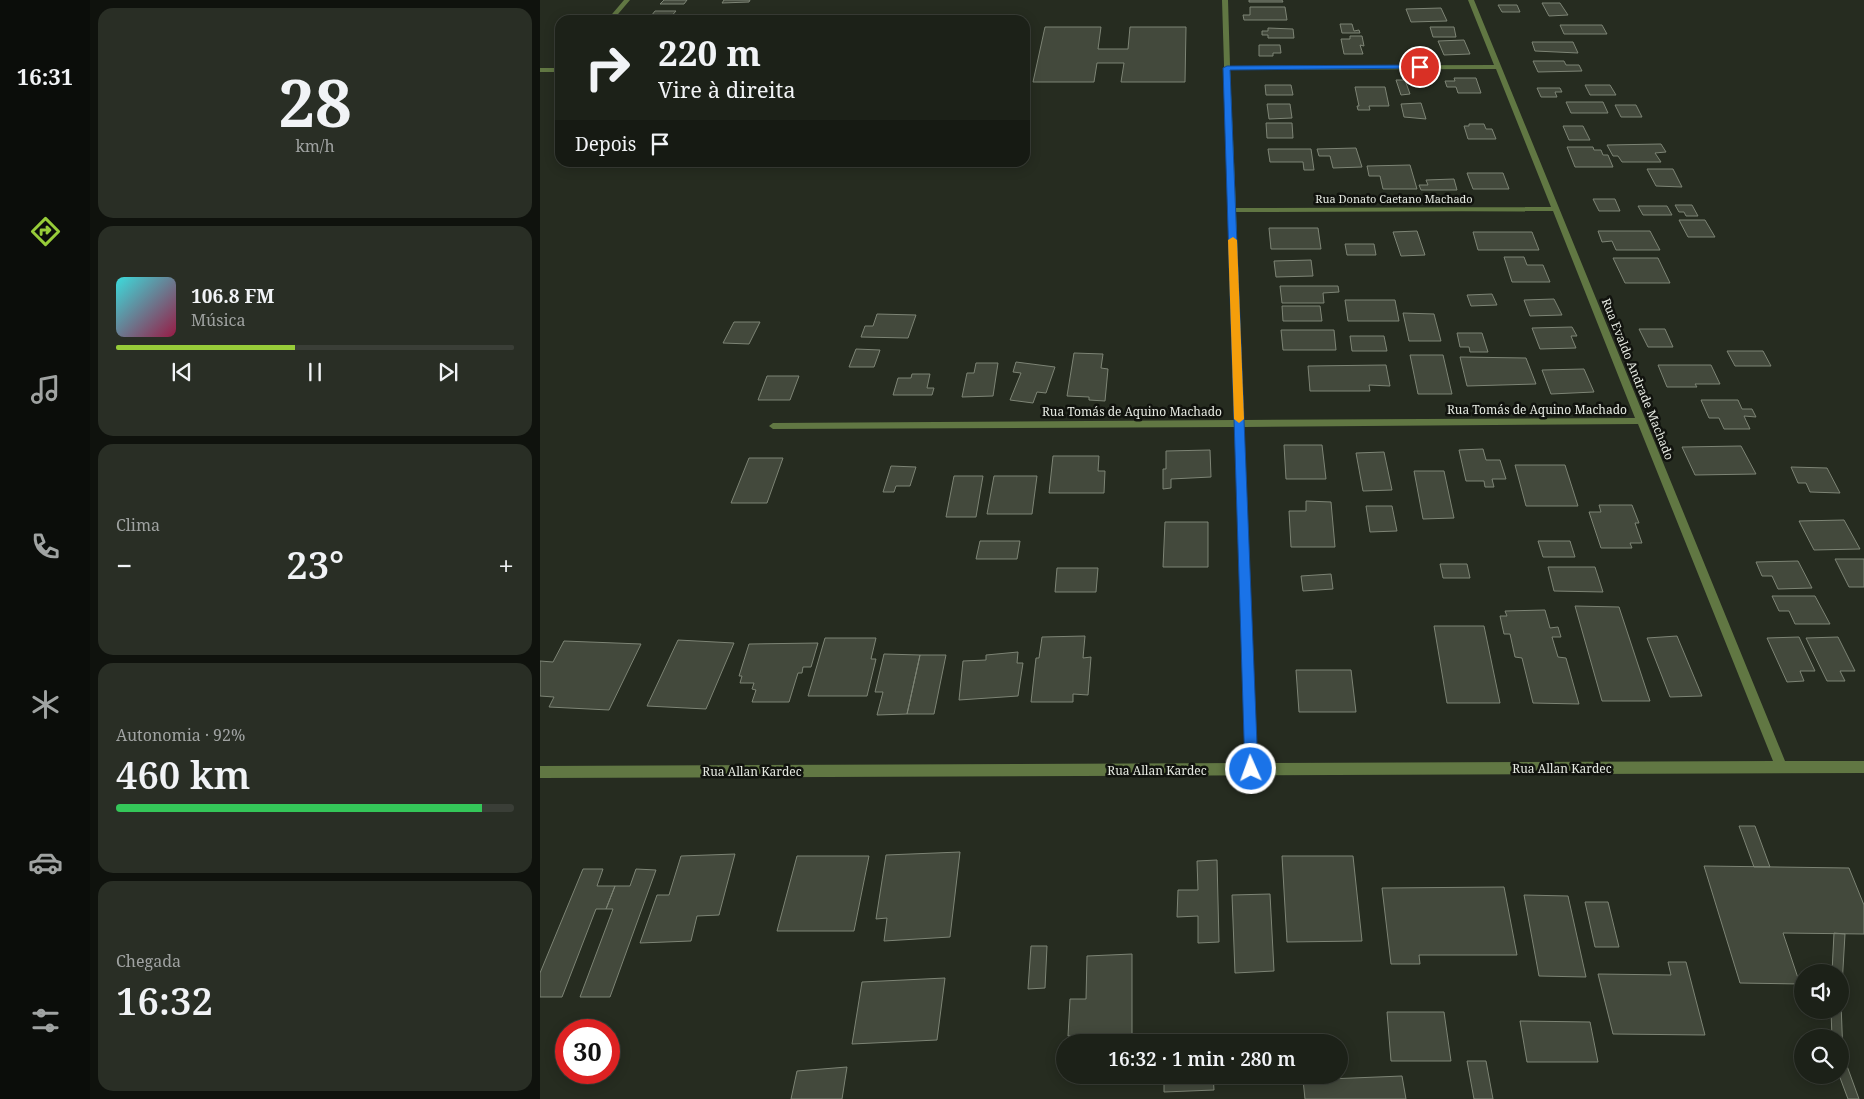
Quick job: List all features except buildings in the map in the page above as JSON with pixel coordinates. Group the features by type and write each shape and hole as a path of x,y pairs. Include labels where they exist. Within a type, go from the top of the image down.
{"street":[{"path":"614,15 627,0"},
{"path":"1224,0 1251,769"},
{"name":"Rua Evaldo Andrade Machado","path":"1471,0 1781,767"},
{"path":"1227,68 1498,67"},
{"path":"540,70 555,70"},
{"name":"Rua Donato Caetano Machado","path":"1232,210 1556,210"},
{"name":"Rua Tomás de Aquino Machado","path":"773,426 1641,420"},
{"name":"Rua Allan Kardec","path":"540,772 1864,767"}],"slow traffic":[{"path":"1233,240 1239,419"}],"route":[{"path":"1251,769 1227,68 1420,67"}]}
